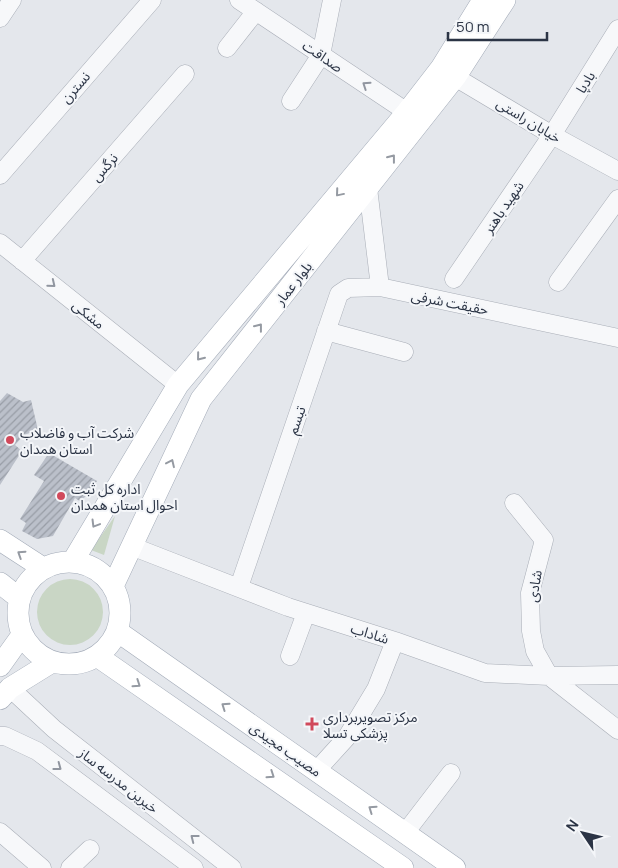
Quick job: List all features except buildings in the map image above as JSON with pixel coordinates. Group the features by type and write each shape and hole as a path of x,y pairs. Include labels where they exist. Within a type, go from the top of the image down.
{"main road":[{"name":"بلوار عمار","path":"73,561 178,385 407,112 448,72 483,0"},
{"name":"بلوار عمار","path":"112,586 202,399 368,188 448,72 505,0"},
{"path":"0,540 43,568"},
{"path":"73,561 88,565 102,573 112,586 120,608 117,631 109,645 96,656 82,663 67,664 52,662 39,656 29,646 22,635 18,623 19,598 24,586 43,568 57,562 73,561"},
{"path":"0,583 19,598"},
{"name":"مصیب مجیدی","path":"117,631 455,868"},
{"path":"0,666 22,635"},
{"path":"96,656 403,868"},
{"path":"5,694 52,662"}],"street":[{"path":"0,18 12,0"},
{"name":"نسترن","path":"0,175 152,0"},
{"name":"صداقت","path":"239,0 407,112"},
{"path":"290,101 320,55 332,0"},
{"path":"227,48 256,11"},
{"name":"بادپا","path":"552,135 618,29"},
{"name":"خیابان راستی","path":"448,72 552,135 618,171"},
{"name":"نرگس","path":"22,261 185,74"},
{"name":"شهید باهنر","path":"454,279 552,135"},
{"path":"368,188 380,287"},
{"path":"558,282 618,199"},
{"name":"مشکی","path":"0,243 178,385"},
{"name":"تبسم","path":"239,587 339,294 348,288 380,287"},
{"name":"حقیقت شرفی","path":"380,287 618,338"},
{"path":"326,331 404,352"},
{"name":"شادی","path":"514,503 544,540 530,593 531,631 535,651 549,676"},
{"name":"شاداب","path":"131,546 306,613 395,641 485,673 549,676 618,675"},
{"path":"290,656 306,613"},
{"path":"317,770 347,737 376,689 395,641"},
{"path":"549,676 618,730"},
{"name":"خیرین مدرسه ساز","path":"5,694 54,729 232,868"},
{"path":"37,751 54,729"},
{"name":"خیرین مدرسه ساز","path":"0,736 5,736 37,751 171,862 194,868"},
{"path":"405,833 452,773"},
{"path":"0,832 42,868"},
{"path":"70,868 90,848"}],"green space":[{"path":"115,516 104,555 91,550"},
{"path":"70,579 83,582 93,589 100,599 103,612 100,625 93,635 83,642 70,645 57,642 47,635 40,625 37,612 40,599 47,589 57,582"}],"place":[{"name":"شرکت آب و فاضلاب استان همدان","path":"10,440"},
{"name":"اداره کل ثبت احوال استان همدان","path":"61,496"},
{"name":"مرکز تصویربرداری پزشکی تسلا","path":"312,724"}]}
